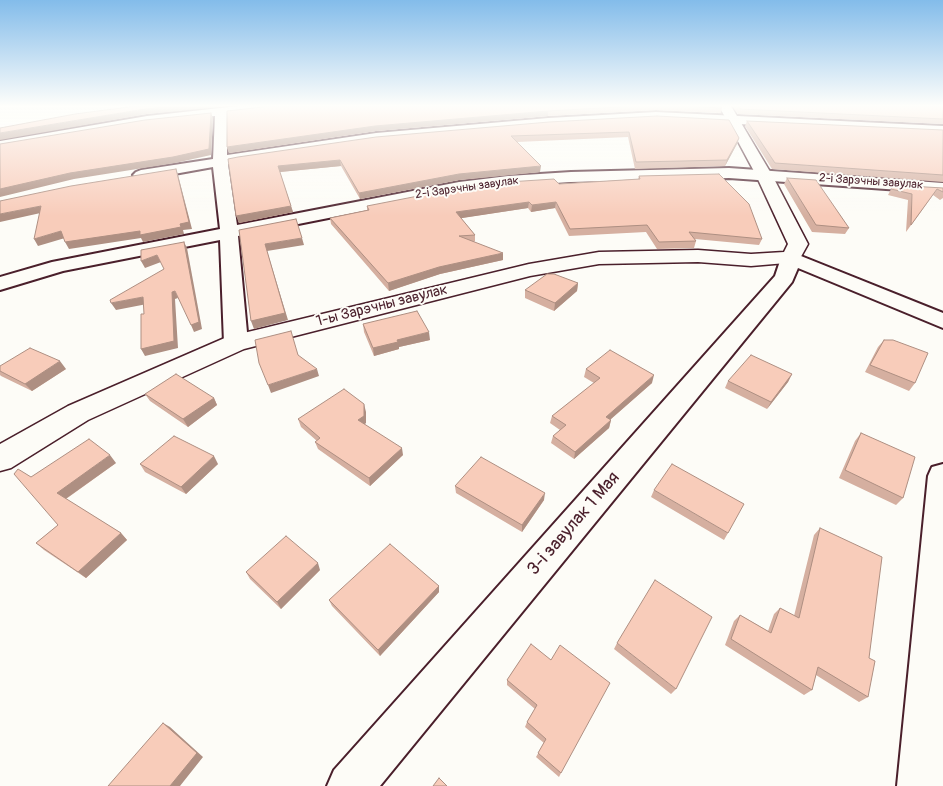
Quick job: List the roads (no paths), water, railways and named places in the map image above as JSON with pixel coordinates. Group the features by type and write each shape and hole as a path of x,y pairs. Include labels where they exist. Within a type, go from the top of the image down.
{"street":[{"path":"0,145 14,143"},
{"path":"220,143 220,162 229,232 236,343"},
{"path":"132,176 220,162 237,157 337,143"},
{"path":"745,143 764,175 798,244 791,258 943,321"},
{"name":"2-і Зарэчны завулак","path":"0,284 59,266 459,187 508,181 658,174 729,173 943,188"},
{"name":"1-ы Зарэчны завулак","path":"0,459 78,413 236,343 529,270 599,258 698,256 751,260 791,258"},
{"name":"3-і завулак 1 Мая","path":"350,786 785,278 791,258"},
{"path":"920,786 943,476"}]}
